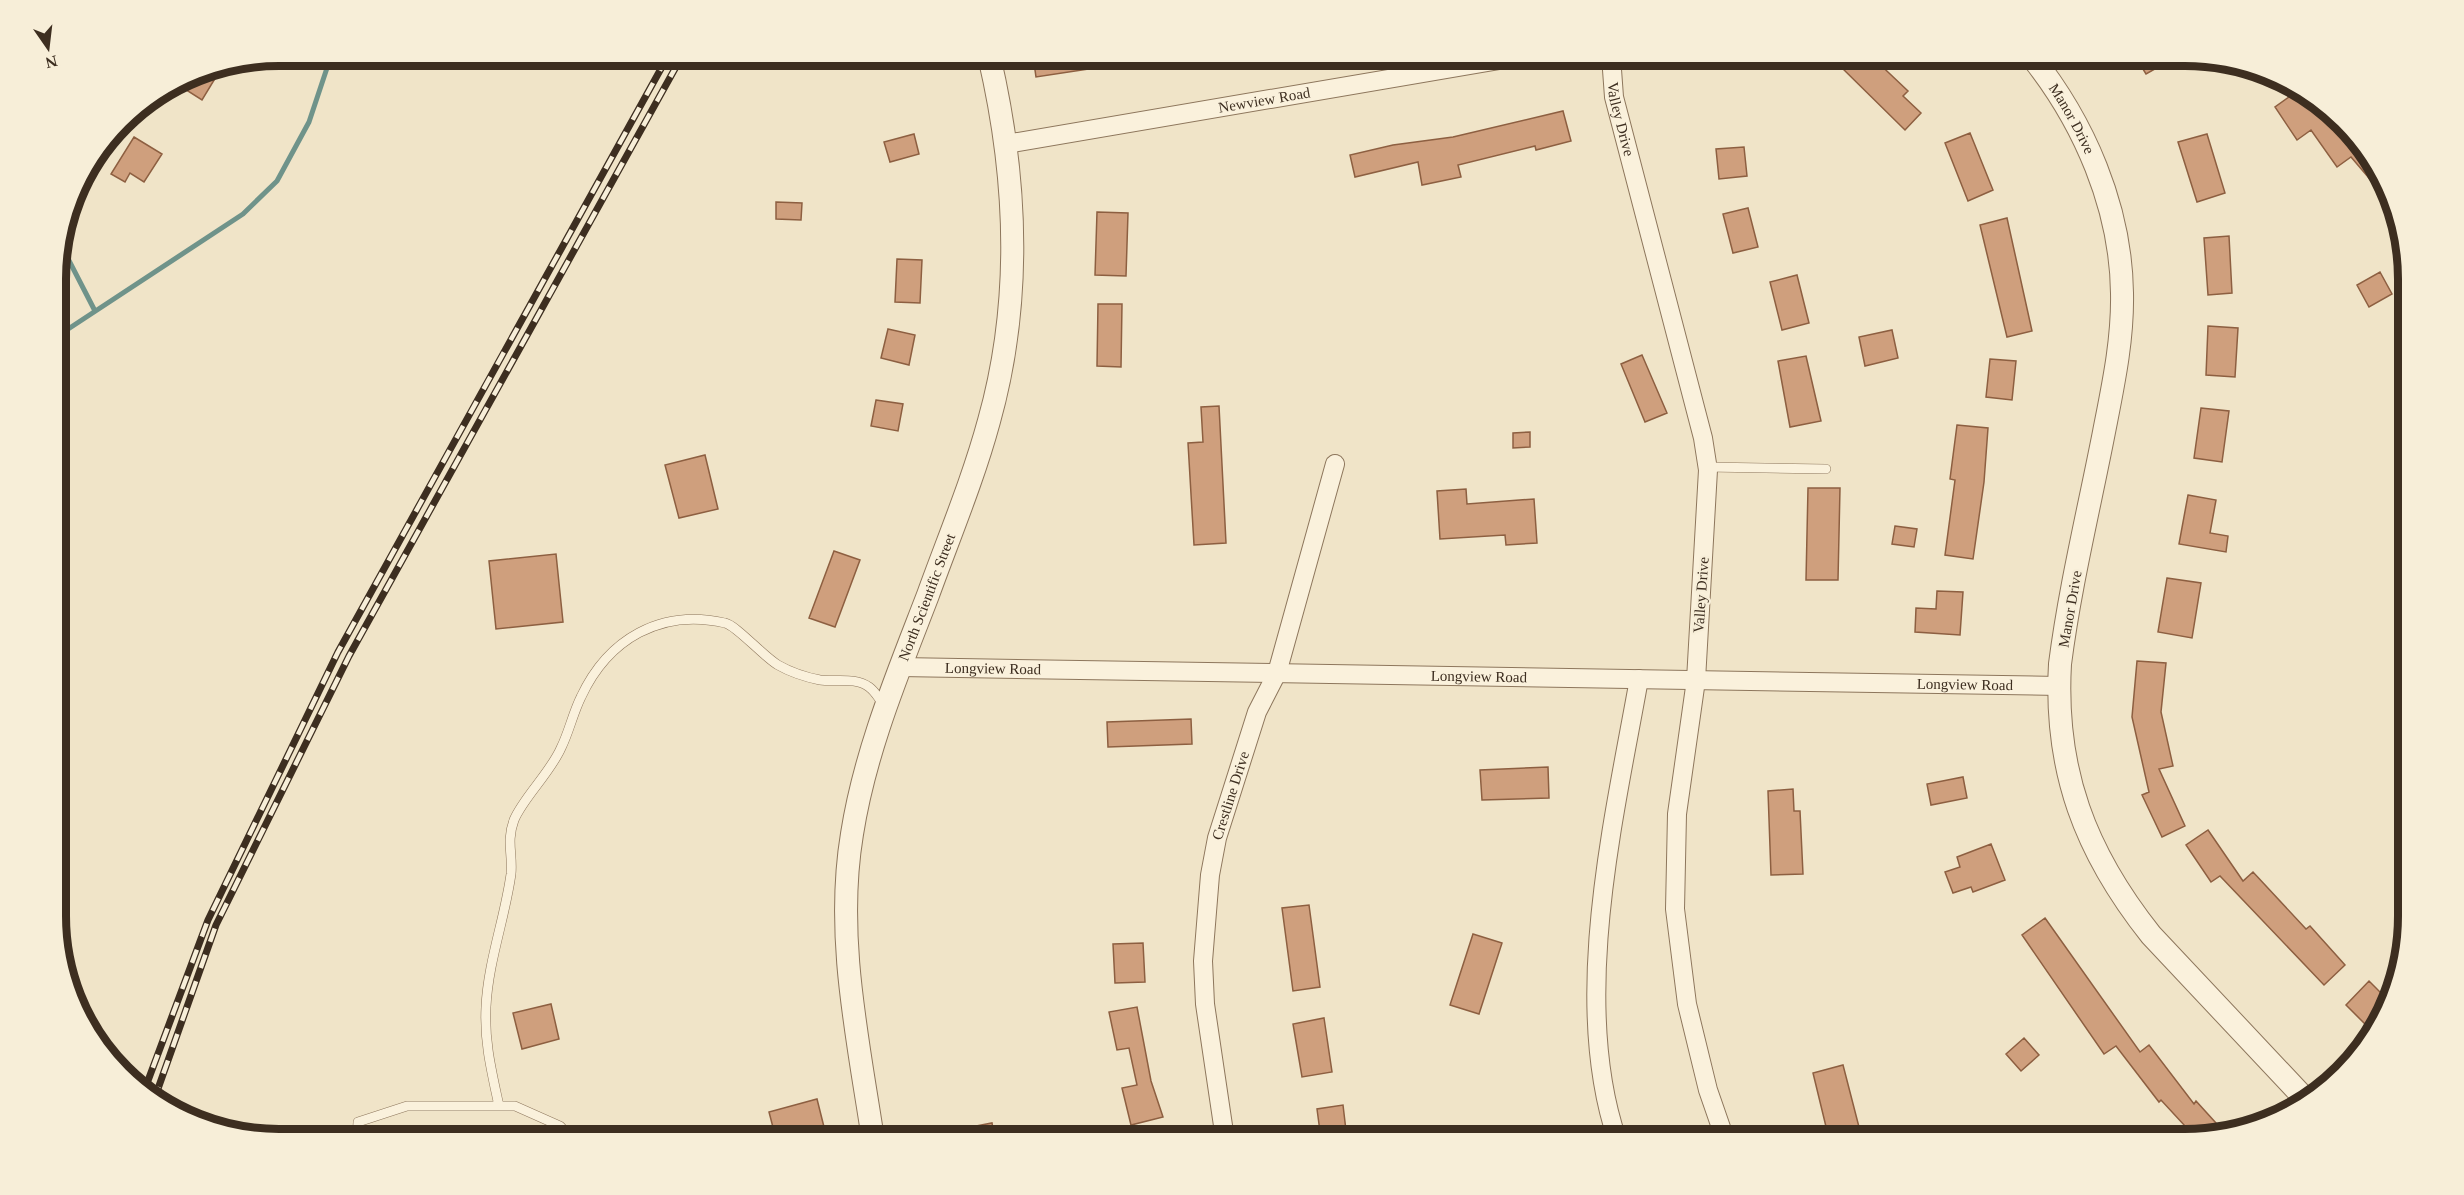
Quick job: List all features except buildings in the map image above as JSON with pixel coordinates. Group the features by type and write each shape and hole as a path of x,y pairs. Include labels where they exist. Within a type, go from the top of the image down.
{"street":[{"name":"North Scientific Street","path":"871,1129 852,1002 845,917 852,833 861,790 885,706 977,462 1000,375 1012,282 1012,188 991,66"},
{"name":"Newview Road","path":"1006,144 1464,66"},
{"name":"Valley Drive","path":"1612,66 1614,97 1700,426 1707,467 1708,504 1695,680 1677,814 1675,909 1689,1015 1708,1090 1722,1129"},
{"name":"Manor Drive","path":"2038,66 2072,118 2100,178 2116,236 2122,292 2114,380 2063,639 2059,686 2061,736 2072,789 2088,838 2110,878 2151,935 2301,1095"},
{"name":"Crestline Drive","path":"1224,1129 1205,1004 1203,961 1206,907 1217,838 1257,712 1277,673 1335,464"},
{"name":"Longview Road","path":"900,667 2059,686"},
{"path":"1614,1129 1603,1093 1599,1065 1602,905 1610,842 1639,679"}],"lane":[{"path":"1707,467 1826,470"},
{"path":"499,1106 487,1050 486,1007 491,964 511,870 508,845 512,828 515,819 550,769 562,747 586,687 614,648 642,631 679,619 727,623 776,664 797,675 822,680 850,681 869,687 885,706"},
{"path":"358,1129 358,1122 407,1106 515,1106 563,1129"}],"waterway":[{"path":"66,330 243,214 277,181 309,122 328,66"},
{"path":"67,257 95,311"}],"railway":[{"path":"147,1083 208,920 338,652 662,66"},
{"path":"157,1091 216,925 349,656 676,66"}]}
